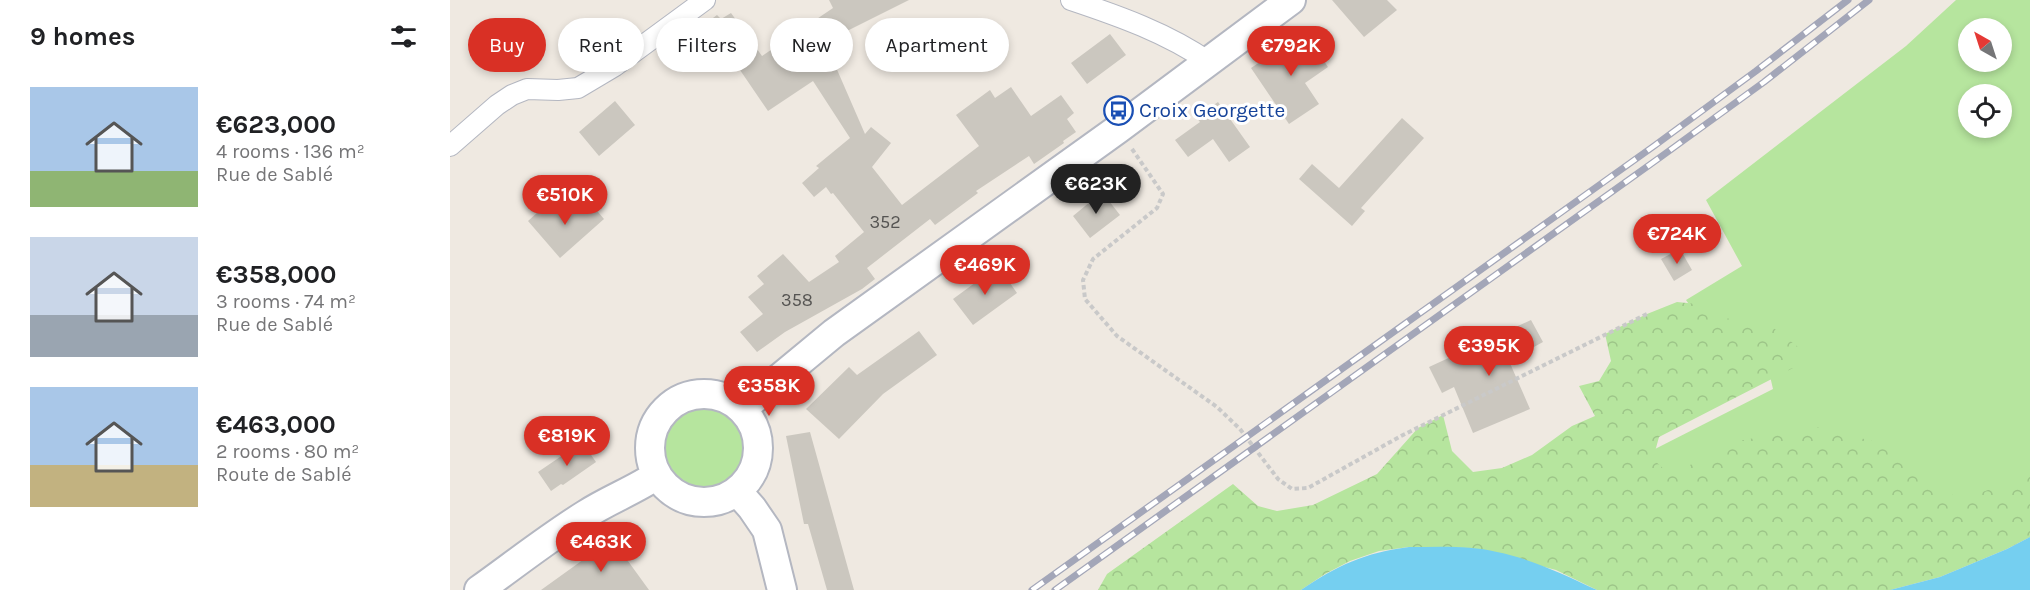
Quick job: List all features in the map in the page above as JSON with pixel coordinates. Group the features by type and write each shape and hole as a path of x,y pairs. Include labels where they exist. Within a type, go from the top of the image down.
{"main road":[{"path":"740,407 753,400 834,333 1118,129 1292,0"},
{"path":"710,393 726,398 740,407 751,419 757,434 756,465 748,479 737,491 721,499 703,502 684,498 669,489 657,475 651,459 650,442 654,426 664,411 677,401 692,394 710,393"},
{"path":"479,590 584,516 657,475"},
{"path":"737,491 767,530 782,590"}],"street":[{"path":"450,146 497,105 512,95 527,89 558,90 578,87 615,66 705,0"},
{"path":"1071,0 1116,15 1174,40 1209,62"}],"path":[{"path":"1118,129 1163,194 1157,208 1094,259 1083,280 1084,299 1117,336 1217,407 1240,429 1278,479 1292,489 1308,488 1401,436 1647,314"}],"green space":[{"path":"1956,0 2030,0 2030,537 1890,590 1597,590 1594,480 1773,389 1763,346 1723,353 1686,300 1742,266 1706,200 1906,46"},
{"path":"1677,302 1697,304 1702,314 1771,326 1798,347 1793,368 1659,437 1653,459 1670,475 1738,441 1817,427 1876,442 1960,500 2030,475 2030,537 1940,577 1890,590 1597,590 1556,570 1471,548 1409,547 1379,551 1350,561 1301,590 1098,590 1107,574 1233,484 1258,506 1277,511 1313,505 1377,474 1418,428 1443,415 1452,451 1473,472 1502,468 1532,455 1572,426 1595,416 1579,386 1599,381 1611,361 1605,334"},
{"path":"704,402 721,406 736,415 745,430 749,447 745,464 736,479 721,488 704,492 687,488 672,479 663,464 659,447 663,430 672,415 687,406"}],"water":[{"path":"2030,537 2030,590 1890,590 1940,577"},
{"path":"1409,547 1464,547 1497,552 1536,563 1597,590 1301,590 1352,561"}],"building":[{"path":"829,0 909,0 873,18 865,18 865,22 853,28 853,18 818,18 833,8"},
{"path":"1332,0 1387,0 1397,10 1364,37"},
{"path":"731,13 735,18 723,18"},
{"path":"1304,32 1328,67 1305,83 1319,104 1289,124 1251,68"},
{"path":"1110,34 1126,55 1087,84 1071,63"},
{"path":"758,50 762,56 770,51 770,72 838,72 865,134 871,127 891,143 872,167 902,205 979,146 956,115 990,90 995,98 1011,87 1031,116 1061,95 1074,113 1067,119 1076,132 1034,164 1029,156 976,191 978,193 935,225 930,219 867,268 875,279 862,289 785,332 757,352 740,332 763,314 748,297 764,284 757,276 783,254 809,282 839,262 835,256 864,232 826,187 814,197 802,183 819,168 816,166 850,138 813,81 768,111 741,72 758,72"},
{"path":"615,101 635,125 599,156 579,132"},
{"path":"1218,102 1250,147 1229,162 1213,139 1188,157 1175,140 1200,122 1196,117"},
{"path":"1402,118 1424,138 1361,208 1365,211 1352,226 1299,179 1312,164 1339,188"},
{"path":"1102,192 1120,215 1090,238 1073,216"},
{"path":"587,199 604,219 560,258 528,221 550,201 565,218"},
{"path":"1680,249 1692,270 1674,281 1661,259"},
{"path":"998,266 1017,293 973,325 953,299"},
{"path":"1531,320 1543,342 1509,361 1530,409 1473,433 1454,387 1442,393 1429,367"},
{"path":"919,331 937,355 883,394 839,439 806,409 849,367 857,375"},
{"path":"810,432 854,590 827,590 808,524 804,524 786,436"},
{"path":"582,442 596,462 551,491 538,472"},
{"path":"612,539 649,590 541,590"}],"railway":[{"path":"1032,590 1654,146 1848,0"},
{"path":"1055,590 1662,156 1764,82 1869,0"}],"place":[{"name":"Croix Georgette","path":"1118,110"}]}
